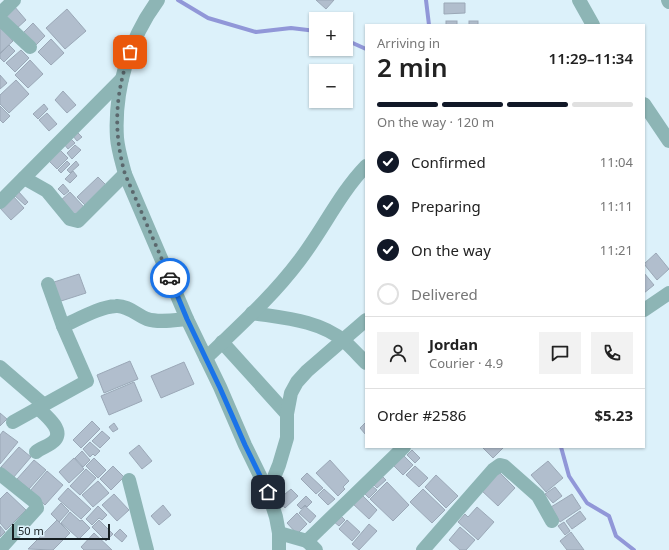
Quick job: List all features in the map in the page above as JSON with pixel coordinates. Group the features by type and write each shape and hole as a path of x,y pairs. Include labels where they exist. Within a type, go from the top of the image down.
{"street":[{"path":"0,14 14,0"},
{"path":"158,0 143,23 134,43 122,79 118,99 117,139 120,158 125,174 187,319 268,492 276,517 279,533 279,550"},
{"path":"579,0 592,24"},
{"path":"0,19 30,47"},
{"path":"0,202 122,79"},
{"path":"645,105 669,141"},
{"path":"206,358 278,287 300,260 338,200 365,167"},
{"path":"24,178 47,191 70,219 78,221 125,174"},
{"path":"13,422 88,381 64,326 48,284"},
{"path":"645,309 669,293"},
{"path":"64,326 107,307 117,306 127,308 149,320 161,321 187,319"},
{"path":"252,313 293,319 330,332 343,340 365,362"},
{"path":"268,492 280,465 287,438 287,414 291,393 297,382 307,371 365,321"},
{"path":"222,342 287,414"},
{"path":"0,367 41,407 57,429 55,440 36,452"},
{"path":"279,533 311,545 403,448"},
{"path":"424,550 493,470 500,465 504,466 538,496 552,521"},
{"path":"0,474 35,502 37,508 0,549"},
{"path":"129,480 147,550"}],"building":[{"path":"316,0 334,0 326,9"},
{"path":"444,3 465,3 465,13 444,14"},
{"path":"14,6 26,20 16,29 4,15"},
{"path":"67,9 86,31 65,49 46,28"},
{"path":"446,21 457,21 457,24 446,24"},
{"path":"469,21 478,21 478,24 469,24"},
{"path":"33,23 45,36 34,47 22,34"},
{"path":"0,27 13,41 0,53"},
{"path":"51,39 64,53 51,65 38,52"},
{"path":"9,45 15,51 4,62 0,58 0,54"},
{"path":"21,50 29,58 15,72 6,63"},
{"path":"30,60 43,74 28,88 15,75"},
{"path":"0,75 7,83 0,89"},
{"path":"16,80 29,94 9,113 0,104 0,95"},
{"path":"63,91 76,105 67,113 55,100"},
{"path":"44,104 48,109 38,119 33,114"},
{"path":"0,106 10,116 3,123 0,120"},
{"path":"47,113 57,124 49,131 39,120"},
{"path":"77,132 82,137 77,141 73,136"},
{"path":"70,138 75,143 68,149 64,144"},
{"path":"75,145 81,150 72,159 67,153"},
{"path":"60,150 68,158 57,169 49,161"},
{"path":"67,161 70,164 61,173 58,170"},
{"path":"76,161 79,165 70,173 67,170"},
{"path":"73,171 77,176 70,183 65,179"},
{"path":"98,177 106,185 85,205 77,197"},
{"path":"63,184 69,191 64,195 58,189"},
{"path":"18,191 28,202 25,205 14,195"},
{"path":"70,192 84,207 74,217 60,201"},
{"path":"13,196 24,208 11,220 0,208"},
{"path":"656,253 669,269 657,280 645,265 645,263"},
{"path":"79,274 86,293 58,302 51,283"},
{"path":"645,274 654,285 645,292"},
{"path":"130,361 138,379 104,393 97,375"},
{"path":"184,362 194,384 161,398 151,376"},
{"path":"134,382 142,401 109,415 101,396"},
{"path":"0,413 7,419 0,426"},
{"path":"92,421 100,429 81,448 73,440"},
{"path":"114,423 118,429 113,432 109,427"},
{"path":"365,423 365,434 360,428"},
{"path":"3,431 18,442 0,464 0,435"},
{"path":"102,431 110,438 100,448 92,441"},
{"path":"90,442 100,451 95,456 93,454 90,457 83,449"},
{"path":"139,445 152,461 142,469 129,453"},
{"path":"19,447 31,457 13,478 1,467"},
{"path":"483,448 503,448 493,458"},
{"path":"412,450 420,458 415,463 407,455"},
{"path":"82,451 90,460 83,467 75,458"},
{"path":"403,455 413,465 403,475 393,465"},
{"path":"74,458 84,469 69,483 59,472"},
{"path":"94,458 106,470 98,478 86,466"},
{"path":"34,460 46,470 29,489 17,479"},
{"path":"330,460 349,481 343,487 345,489 338,496 316,473"},
{"path":"548,461 563,478 546,492 531,475"},
{"path":"113,466 124,477 111,490 100,479"},
{"path":"415,466 428,478 419,487 406,475"},
{"path":"86,469 96,478 80,495 70,486"},
{"path":"47,471 63,485 45,505 30,491"},
{"path":"499,472 515,488 498,506 481,490"},
{"path":"307,473 323,488 316,494 301,479"},
{"path":"381,475 386,480 377,488 373,484"},
{"path":"436,475 458,496 446,508 425,487"},
{"path":"98,481 109,493 93,507 82,495"},
{"path":"387,482 409,505 393,521 370,499"},
{"path":"371,485 377,490 369,498 364,493"},
{"path":"555,487 562,496 553,503 545,494"},
{"path":"68,488 91,509 81,519 58,499"},
{"path":"291,489 298,496 285,508 278,500"},
{"path":"324,489 335,499 328,505 318,495"},
{"path":"423,489 445,510 432,523 410,502"},
{"path":"7,492 26,510 6,530 0,523 0,499"},
{"path":"114,494 129,510 117,521 102,505"},
{"path":"361,494 377,510 369,519 352,503"},
{"path":"572,494 581,508 560,522 551,507"},
{"path":"306,496 312,502 307,507 305,505 301,509 297,505"},
{"path":"61,503 69,511 59,522 51,514"},
{"path":"163,505 171,515 159,525 151,516"},
{"path":"98,506 107,515 102,520 99,518 92,525 86,519"},
{"path":"305,506 316,516 310,523 299,513"},
{"path":"477,507 494,522 478,540 458,522 465,514 468,517"},
{"path":"580,511 586,519 572,529 566,521"},
{"path":"70,512 80,521 82,520 90,528 79,539 61,523"},
{"path":"297,513 307,524 297,534 287,523"},
{"path":"339,514 345,520 339,526 333,521"},
{"path":"57,520 70,533 53,550 28,549"},
{"path":"99,520 113,534 106,541 92,527"},
{"path":"347,520 360,532 352,541 339,529"},
{"path":"564,522 570,531 565,535 558,526"},
{"path":"369,524 377,531 359,550 352,544"},
{"path":"0,526 5,532 0,537"},
{"path":"460,527 475,540 466,550 460,550 449,540"},
{"path":"120,529 127,536 122,542 114,535"},
{"path":"571,532 584,550 567,550 560,541"},
{"path":"94,533 112,550 84,550 81,547"}],"waterway":[{"path":"178,0 208,18 256,32 291,28 309,30"},
{"path":"426,0 429,24"},
{"path":"353,43 365,49"},
{"path":"561,448 569,476 587,503 609,516 616,536 634,550"}],"way so far":[{"path":"130,52 118,99 117,139 120,158 125,174 170,278"}],"route":[{"path":"170,278 187,319 268,492"}]}
